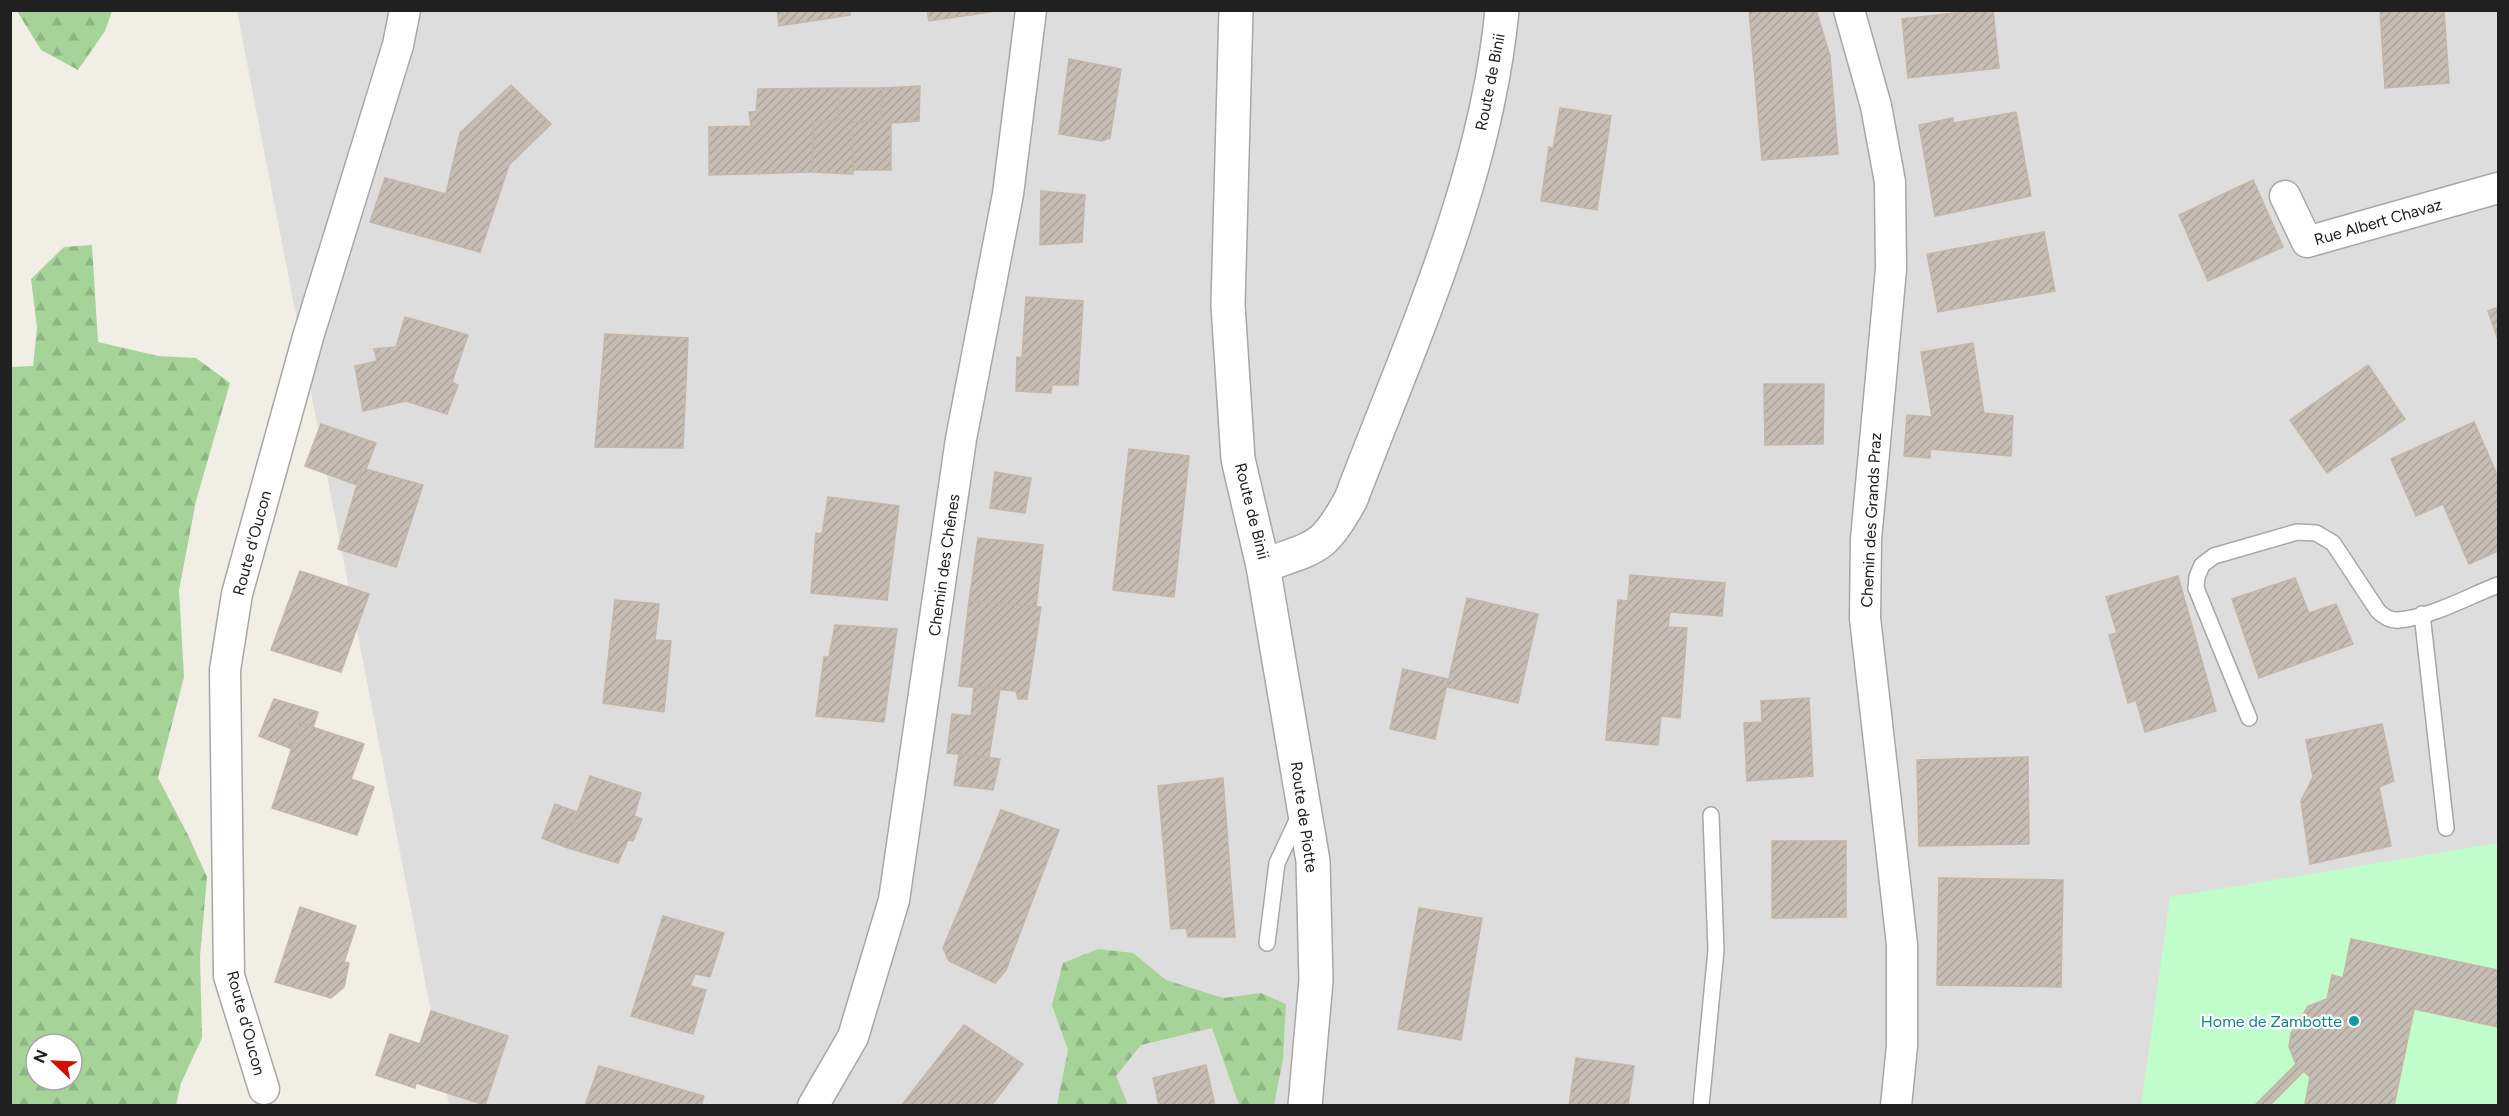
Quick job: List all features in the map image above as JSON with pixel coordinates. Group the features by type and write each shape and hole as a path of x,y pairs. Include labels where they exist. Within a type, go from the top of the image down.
{"street":[{"name":"Route d'Oucon","path":"264,1089 229,976 225,670 240,582 308,337 392,66 405,10"},
{"name":"Chemin des Chênes","path":"813,1106 853,1037 894,900 961,439 1008,194 1031,10"},
{"name":"Route de Binii","path":"1236,10 1228,305 1238,459 1263,566 1320,545 1335,529 1351,499 1445,252 1480,135 1502,10"},
{"name":"Chemin des Grands Praz","path":"1849,10 1876,106 1890,182 1891,269 1866,539 1865,618 1902,944 1902,1046 1896,1106"},
{"name":"Rue Albert Chavaz","path":"2285,196 2307,242 2499,188"},
{"name":"Route de Piotte","path":"1263,566 1313,861 1316,980 1305,1106"}],"lane":[{"path":"2249,718 2196,588 2197,577 2202,565 2214,556 2297,532 2316,533 2333,543 2385,618 2397,621 2499,585"},
{"path":"2422,614 2446,828"},
{"path":"1266,943 1277,863 1304,806"},
{"path":"1701,1106 1716,950 1711,815"}],"shaded area":[{"path":"237,11 2498,11 2498,1105 449,1105"}],"green space":[{"path":"17,11 112,11 105,31 78,70 41,50"},
{"path":"92,245 98,342 158,356 196,358 230,383 196,501 179,590 184,677 158,778 207,877 200,956 202,1038 181,1083 176,1105 11,1105 11,367 33,366 37,328 31,279 64,247"},
{"path":"2498,843 2498,1105 2141,1106 2170,897"},
{"path":"1098,949 1133,953 1166,980 1223,998 1261,993 1286,1004 1283,1059 1274,1105 1239,1105 1212,1028 1141,1045 1116,1076 1128,1105 1057,1105 1068,1050 1052,1005 1063,963"}],"building":[{"path":"777,10 850,10 850,15 779,26"},
{"path":"927,10 990,10 991,12 929,21"},
{"path":"1749,10 1816,10 1830,56 1838,154 1762,160"},
{"path":"1993,10 1999,68 1908,78 1902,19"},
{"path":"2380,10 2444,10 2449,83 2385,88"},
{"path":"1069,59 1121,69 1110,138 1102,141 1059,134"},
{"path":"511,85 551,124 509,165 480,252 370,222 385,178 446,194 460,133"},
{"path":"920,86 919,121 891,123 891,170 853,170 852,122 881,121 882,88"},
{"path":"840,88 838,121 814,122 812,172 709,175 709,127 751,126 749,112 756,112 758,89"},
{"path":"840,88 882,88 881,121 852,122 853,174 812,172 814,122 838,121"},
{"path":"1560,108 1611,116 1597,210 1541,201 1549,147 1553,149"},
{"path":"2016,112 2031,196 1935,216 1919,125 1953,118 1953,123"},
{"path":"2253,180 2283,247 2208,281 2179,215"},
{"path":"1041,191 1085,195 1082,242 1040,245"},
{"path":"2044,232 2055,291 1938,312 1927,254"},
{"path":"1026,297 1083,301 1078,385 1052,385 1051,393 1016,391 1017,357 1022,358"},
{"path":"2498,307 2498,340 2488,311"},
{"path":"405,317 468,335 452,382 458,385 447,414 406,401 363,411 355,366 377,361 374,349 396,347"},
{"path":"605,334 688,338 683,448 595,447"},
{"path":"1973,343 1984,413 2013,416 2011,456 1930,449 1930,458 1904,456 1907,415 1932,417 1921,352"},
{"path":"2368,365 2405,419 2327,473 2290,420"},
{"path":"1764,384 1824,384 1823,444 1765,445"},
{"path":"2474,422 2498,477 2498,551 2469,564 2443,504 2416,516 2391,459"},
{"path":"321,424 376,443 366,469 362,468 357,485 305,466"},
{"path":"1129,449 1189,456 1174,597 1113,590"},
{"path":"362,468 423,485 396,567 338,549"},
{"path":"995,472 1031,478 1025,513 990,508"},
{"path":"828,497 899,506 887,600 811,593 816,533 822,534"},
{"path":"978,538 1043,545 1036,608 969,601"},
{"path":"300,571 369,594 341,672 271,650"},
{"path":"1630,575 1725,583 1722,616 1670,612 1668,627 1687,628 1680,718 1661,716 1658,745 1606,740 1618,600 1628,601"},
{"path":"2178,576 2216,711 2145,732 2136,700 2128,703 2109,635 2117,633 2106,597"},
{"path":"2295,578 2309,613 2336,604 2353,644 2259,678 2232,599"},
{"path":"1467,598 1538,614 1518,703 1447,687"},
{"path":"615,600 659,604 655,640 671,641 664,712 603,703"},
{"path":"969,601 1041,607 1027,699 1018,699 1016,691 959,686"},
{"path":"835,625 897,629 884,722 816,716 824,657 829,657"},
{"path":"1403,669 1448,679 1435,739 1390,729"},
{"path":"974,687 1000,689 989,757 947,753 952,714 971,716"},
{"path":"1809,698 1813,776 1747,781 1744,723 1762,722 1761,701"},
{"path":"274,699 318,712 313,728 300,723 292,749 259,736"},
{"path":"300,723 364,744 351,779 374,787 357,835 272,808"},
{"path":"2382,724 2394,781 2379,787 2391,846 2310,864 2301,801 2313,777 2306,740"},
{"path":"959,754 1000,759 993,790 954,785"},
{"path":"2028,757 2029,844 1919,846 1917,760"},
{"path":"590,776 641,793 634,816 642,819 633,841 628,840 618,863 565,847"},
{"path":"1223,778 1235,937 1188,937 1186,928 1171,929 1158,786"},
{"path":"555,804 577,812 565,847 542,838"},
{"path":"1001,810 1059,830 1006,970 995,983 949,961 943,948"},
{"path":"1772,841 1846,841 1846,917 1772,918"},
{"path":"1939,878 2063,880 2061,987 1937,985"},
{"path":"300,907 356,926 344,962 349,963 344,987 331,998 275,982"},
{"path":"1419,908 1482,918 1461,1040 1398,1029"},
{"path":"663,916 724,933 710,977 695,974 690,986 706,990 693,1034 631,1016"},
{"name":"Home de Zambotte","path":"2351,939 2498,970 2498,1027 2414,1009 2394,1106 2305,1104 2310,1077 2296,1064 2289,1047 2291,1033 2308,1006 2327,999 2332,975 2343,978"},
{"path":"431,1011 508,1036 485,1105 416,1083 415,1088 376,1075 390,1034 420,1044"},
{"path":"964,1025 1023,1064 991,1106 901,1106"},
{"path":"1576,1058 1634,1066 1628,1106 1569,1106"},
{"path":"2296,1064 2304,1071 2269,1106 2254,1106"},
{"path":"1206,1065 1215,1106 1159,1106 1153,1078"},
{"path":"599,1066 704,1096 701,1106 585,1106"}],"place":[{"name":"Home de Zambotte","path":"2354,1021"}]}
